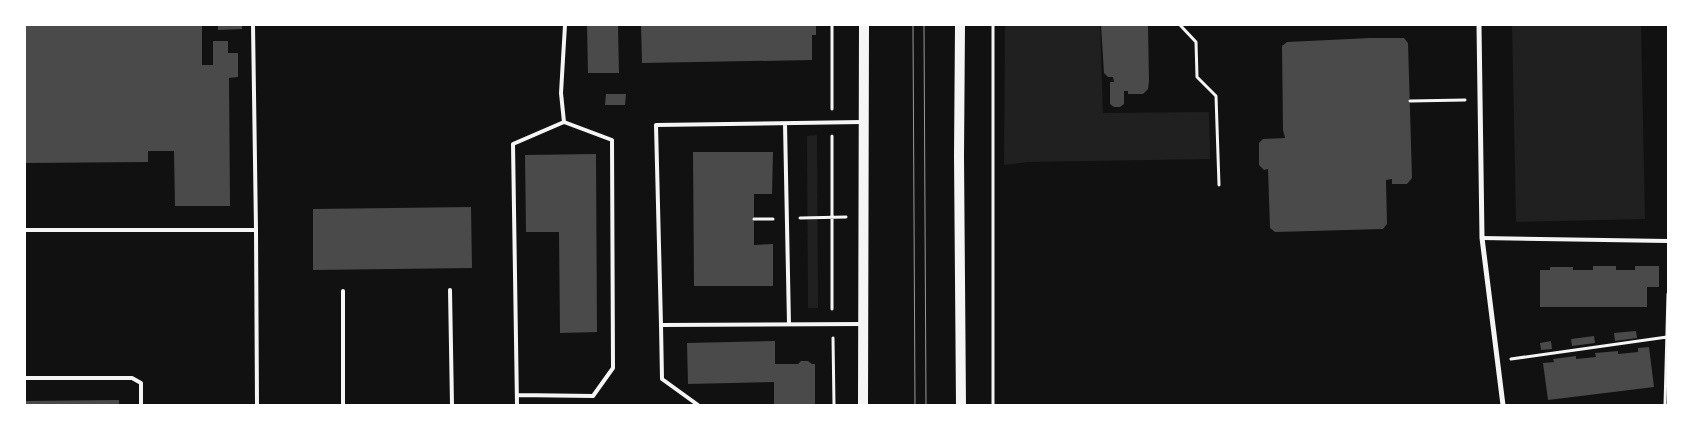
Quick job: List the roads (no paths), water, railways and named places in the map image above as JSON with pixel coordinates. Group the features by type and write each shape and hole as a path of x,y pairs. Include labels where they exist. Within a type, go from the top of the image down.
{"main road":[{"path":"864,25 864,405"},
{"path":"960,25 961,405"}],"street":[{"path":"1479,25 1482,238 1503,405"}],"lane":[{"path":"253,25 257,405"},
{"path":"564,122 561,93 565,25"},
{"path":"517,395 593,396 613,368 612,140 564,122 513,144 517,405"},
{"path":"698,405 662,379 656,125 864,122"},
{"path":"785,124 789,324"},
{"path":"25,230 256,230"},
{"path":"1482,238 1668,241"},
{"path":"450,290 452,405"},
{"path":"343,291 343,405"},
{"path":"661,325 864,324"},
{"path":"25,378 132,378 141,384 141,405"}],"tram line":[{"path":"913,25 915,405"},
{"path":"924,25 926,405"}]}
